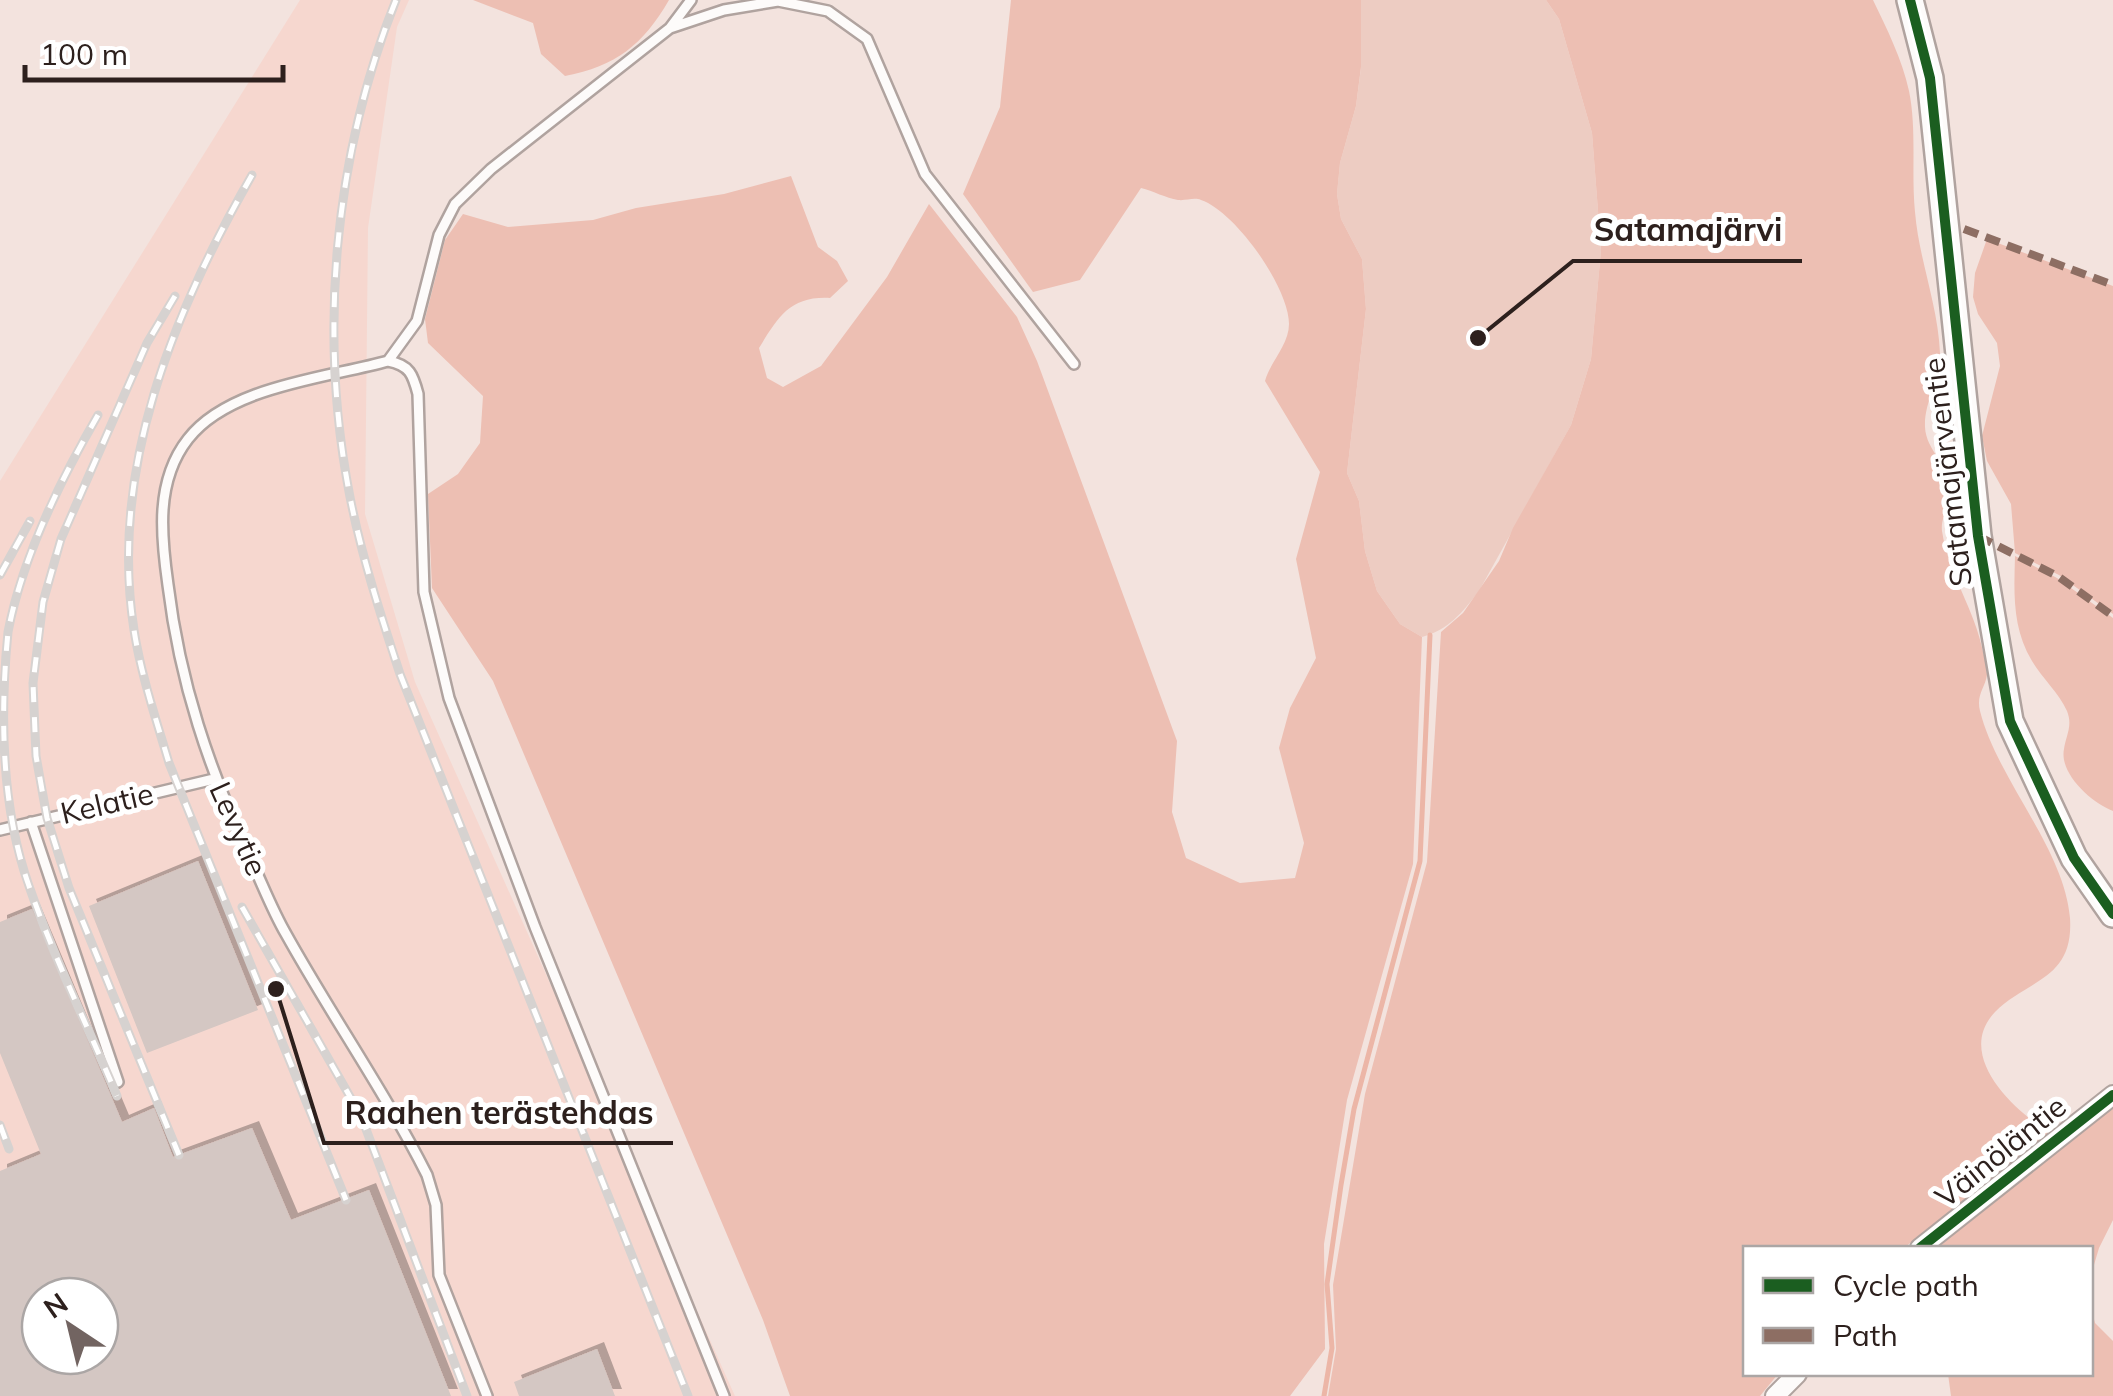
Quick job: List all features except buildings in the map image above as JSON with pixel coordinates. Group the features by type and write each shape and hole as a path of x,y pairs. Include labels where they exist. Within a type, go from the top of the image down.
{"street":[{"name":"Satamajärventie","path":"1910,0 1930,78 1978,536 2010,721 2074,858 2113,914"},
{"name":"Väinöläntie","path":"1923,1246 2113,1094"},
{"path":"1774,1396 1795,1376"}],"lane":[{"path":"691,0 670,28 491,169 456,204 439,235 417,322 388,361 401,363 413,373 418,394 424,592 449,698 724,1396"},
{"path":"670,28 724,10 778,2 828,11 867,39 925,174 1074,364"},
{"name":"Levytie","path":"388,361 262,392 210,419 189,437 174,460 162,512 171,615 184,678 214,779 284,930 427,1175 436,1205 439,1275 487,1396"},
{"name":"Kelatie","path":"0,830 214,779"},
{"path":"31,822 118,1082"}],"shaded area":[{"path":"300,0 409,0 397,27 368,228 365,514 415,682 735,1396 0,1396 0,481"},
{"path":"473,0 669,0 649,29 626,51 599,66 565,76 541,54 533,23"},
{"path":"1011,0 1361,0 1361,67 1337,194 1341,219 1362,259 1366,309 1347,473 1359,501 1365,551 1377,591 1400,624 1422,637 1413,864 1347,1100 1324,1244 1325,1349 1290,1396 790,1396 763,1320 493,681 432,588 428,494 458,474 480,443 483,396 428,343 425,319 445,240 463,214 508,227 593,220 636,208 724,194 791,176 818,247 837,261 848,281 830,298 804,301 786,311 759,348 767,378 783,387 821,366 887,277 929,204 1017,317 1037,361 1177,741 1172,812 1186,858 1240,883 1295,878 1304,843 1279,748 1290,708 1316,658 1296,559 1320,472 1265,381 1288,332 1287,309 1258,253 1230,219 1201,200 1178,200 1141,188 1080,280 1033,292 963,194 1000,107"},
{"path":"1361,0 1546,0 1559,19 1592,133 1601,250 1591,359 1571,425 1479,591 1454,620 1422,637 1400,624 1377,591 1365,551 1359,501 1347,473 1366,309 1362,259 1341,219 1337,194 1361,68"},
{"path":"1546,0 1873,0 1889,33 1909,91 1917,230 1939,335 1940,362 1925,427 1929,444 1952,488 1942,525 1945,547 1985,660 1987,675 1979,705 1989,737 2056,866 2070,918 2065,954 2057,966 1995,1012 1984,1029 1981,1046 1985,1063 2006,1096 2049,1132 1906,1246 1743,1246 1743,1376 1776,1376 1760,1396 1328,1396 1336,1349 1333,1285 1365,1094 1427,862 1441,632 1463,613 1499,561 1513,528 1571,425 1591,359 1601,250 1592,133 1559,19"},
{"path":"1987,239 2113,286 2113,614 2059,575 2015,553 2011,504 1987,461 1982,436 2000,366 1997,343 1978,314 1973,297 1975,273"},
{"path":"2015,556 2057,578 2113,618 2113,811 2087,794 2067,768 2064,749 2069,716 2025,649 2015,597"},
{"path":"2113,1108 2113,1220 2093,1268 2093,1246 1940,1246"},
{"path":"2093,1316 2095,1323 2113,1341 2113,1396 1951,1396 1948,1376 2093,1376"}],"waterway":[{"path":"1324,1396 1332,1348 1327,1284 1354,1109 1420,861 1430,635"}],"railway":[{"path":"396,0 358,120 338,245 335,372 350,497 366,565 400,674 688,1396"},
{"path":"252,175 197,282 154,394 131,510 129,570 134,630 169,763 346,1200"},
{"path":"175,296 147,343 61,539 43,602 33,683 36,756 47,818 69,888 179,1155"},
{"path":"98,415 57,492 14,604 8,632 4,728 13,825 29,886 117,1096"},
{"path":"0,575 30,521"},
{"path":"242,907 361,1116 467,1396"},
{"path":"0,1125 9,1149"}],"marked path":[{"path":"1964,229 2113,285"},
{"path":"1978,536 2059,577 2113,616"}],"cycle path":[{"path":"1910,0 1930,78 1978,536 2010,721 2074,858 2113,914"},
{"path":"1923,1246 2113,1095"}],"place":[{"name":"Satamajärvi","path":"1478,338"},
{"name":"Raahen terästehdas","path":"276,989"}]}
